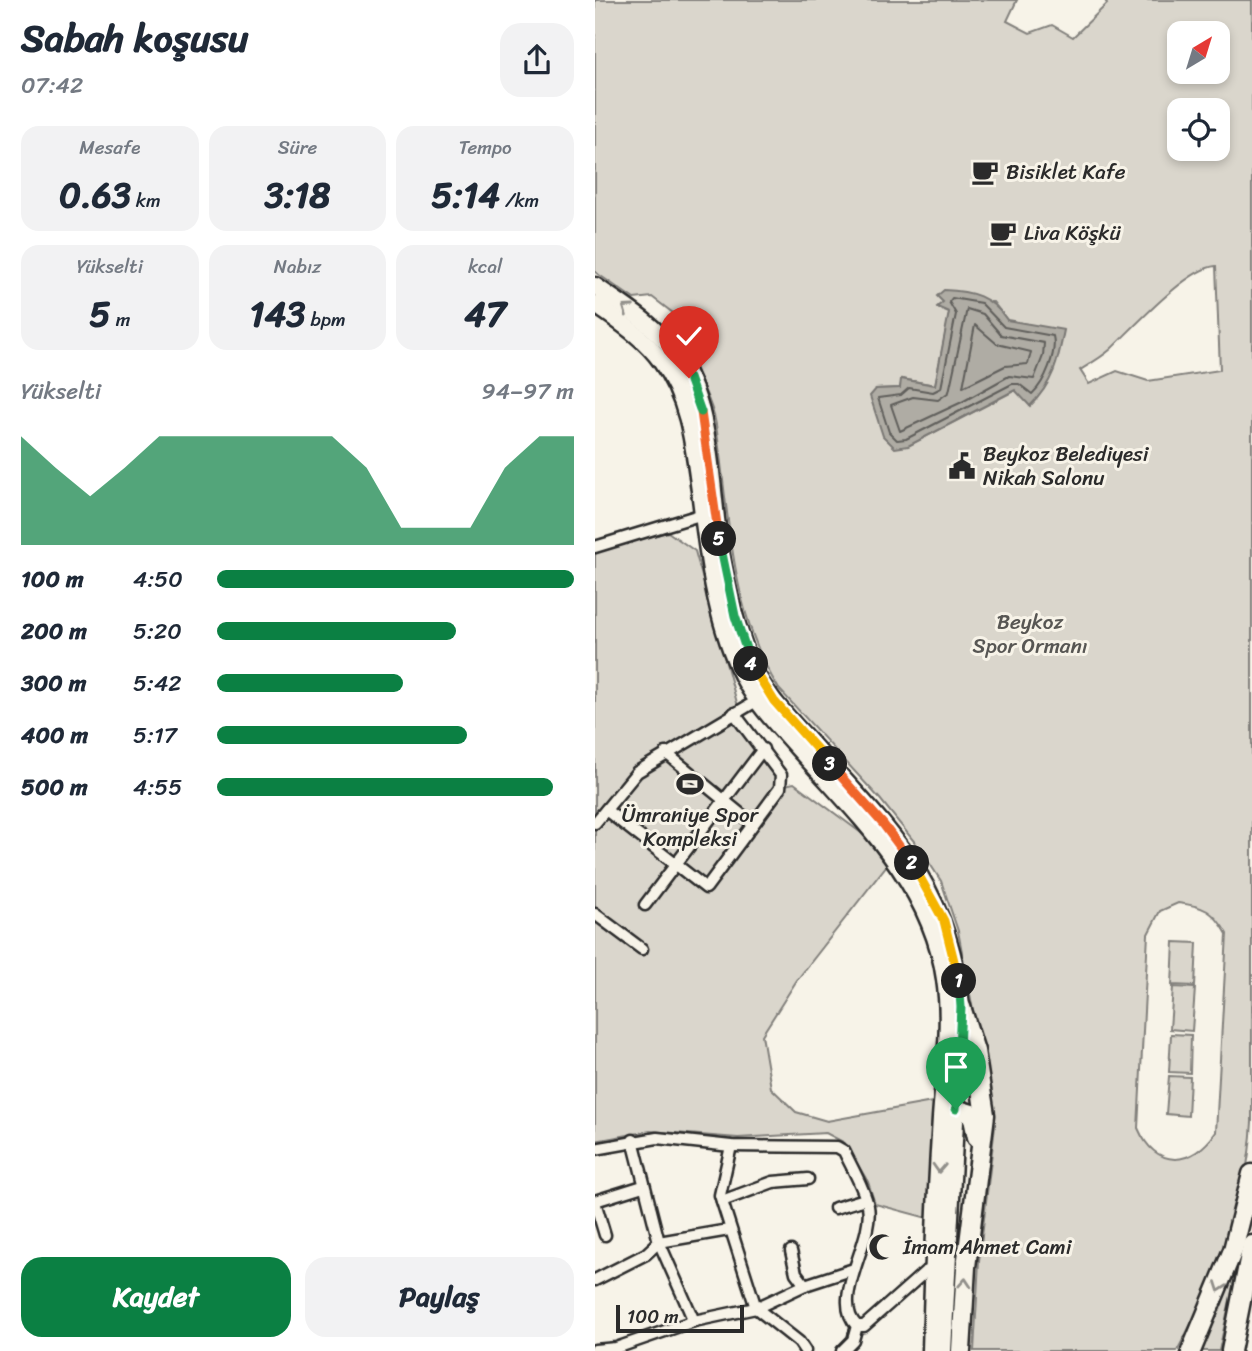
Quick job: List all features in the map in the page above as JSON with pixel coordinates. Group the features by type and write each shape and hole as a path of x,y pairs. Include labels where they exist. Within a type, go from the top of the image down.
{"highway":[{"path":"961,1007 975,1051 985,1115 972,1217"},
{"path":"949,1114 964,1110 976,1120 972,1217 961,1351"},
{"path":"1191,1351 1233,1250 1252,1174"},
{"path":"1231,1351 1252,1245"}],"main road":[{"path":"595,286 649,324 674,351 689,378 703,419 700,440 709,513 735,616 763,696 883,824 922,891 944,921 957,969 961,1007 949,1114 940,1268 931,1351"},
{"path":"595,304 638,335 660,359 676,384 700,440"},
{"path":"922,891 946,979 949,1114 954,1154 951,1203 940,1268 943,1351"}],"street":[{"path":"595,547 709,513"},
{"path":"595,823 637,772 763,696"},
{"path":"606,810 706,888 780,788 781,775 734,713"},
{"path":"645,905 762,749"},
{"path":"666,753 753,824"},
{"path":"595,914 642,949"},
{"path":"595,1149 633,1140 657,1138 731,1146 837,1147 843,1151 868,1207 866,1240 854,1269 849,1310 851,1321 856,1326"},
{"path":"633,1140 643,1186 660,1242 694,1321"},
{"path":"731,1146 722,1201 729,1230 756,1308 799,1342 805,1351"},
{"path":"722,1201 773,1182 808,1179"},
{"path":"605,1235 595,1202 643,1186"},
{"path":"835,1208 865,1199"},
{"path":"595,1280 646,1254 660,1242 729,1230"},
{"path":"790,1251 796,1273 806,1285"},
{"path":"856,1326 871,1321 925,1272 940,1268"},
{"path":"595,1350 617,1348 694,1321 756,1308 806,1285 854,1269"},
{"path":"842,1351 853,1340 856,1326"}],"green space":[{"name":"Beykoz Spor Ormanı","path":"595,0 1017,0 1007,21 1030,33 1052,25 1073,37 1107,4 1105,0 1252,0 1252,1122 1244,1183 1228,1240 1205,1296 1177,1351 974,1351 979,1261 995,1126 958,931 941,881 921,850 880,799 779,689 763,659 750,628 741,595 714,417 694,365 690,334 686,323 652,297 634,299 595,272","holes":["1216,266 1220,370 1148,381 1117,371 1089,384 1080,370 1111,349 1176,287 1204,269","944,302 993,302 1007,320 1016,390 908,446 876,389 900,388 902,379 935,385 950,311","1178,903 1195,906 1213,915 1227,934 1216,1132 1196,1152 1175,1159 1154,1151 1138,1128 1148,934 1160,911"]},
{"name":"Ümraniye Spor Kompleksi","path":"668,532 695,551 739,710 786,772 785,785 794,783 876,844 890,861 797,980 762,1035 771,1088 796,1112 827,1121 938,1101 931,1219 875,1204 868,1182 845,1143 826,1133 738,1138 650,1131 595,1141 595,554 606,548"},
{"path":"1174,942 1197,943 1195,986 1172,985"},
{"path":"1173,987 1195,988 1192,1031 1170,1029"},
{"path":"1171,1034 1191,1035 1190,1073 1169,1072"},
{"path":"1169,1076 1190,1077 1188,1116 1166,1114"},
{"path":"1238,1263 1219,1351 1200,1351"}],"water":[{"path":"944,290 980,296 994,305 1007,320 1064,330 1057,362 1044,389 1030,406 1015,390 908,446 895,448 883,436 870,396 876,389 900,388 901,379 935,385 949,312 937,307 943,302 937,296"}],"place":[{"name":"Bisiklet Kafe","path":"985,172"},
{"name":"Liva Köşkü","path":"1003,233"},
{"name":"Beykoz Belediyesi Nikah Salonu","path":"962,466"},
{"name":"Ümraniye Spor Kompleksi","path":"690,784"},
{"name":"İmam Ahmet Cami","path":"882,1247"}],"route":[{"path":"689,378 703,419 720,550 735,616 750,663 774,701 883,824 922,876 944,921 957,969 961,1007 956,1109"}]}
